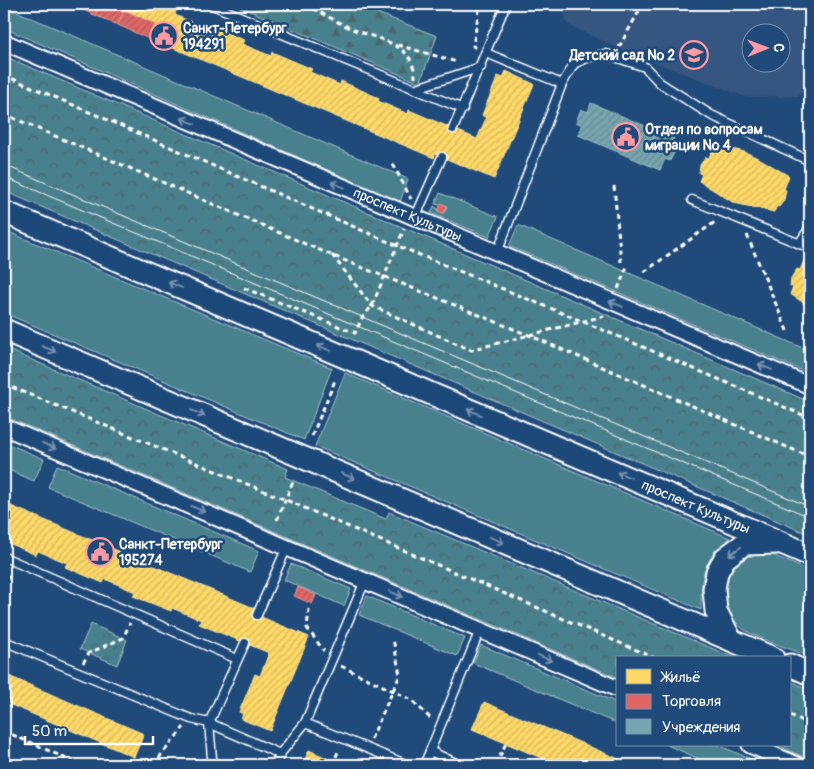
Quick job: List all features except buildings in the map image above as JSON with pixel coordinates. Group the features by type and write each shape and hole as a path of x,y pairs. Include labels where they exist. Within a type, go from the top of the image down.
{"main road":[{"name":"проспект Культуры","path":"4,212 810,555"},
{"path":"4,330 768,656"},
{"path":"731,640 716,611 714,589 717,572 725,558 744,544 781,542"},
{"path":"792,666 810,674"}],"street":[{"name":"проспект Культуры","path":"4,42 810,386"},
{"path":"4,427 287,546 616,688"},
{"path":"752,746 797,765"}],"lane":[{"path":"210,4 463,109"},
{"path":"453,129 481,67 506,4"},
{"path":"486,53 562,84"},
{"path":"497,253 562,84 574,64 589,57 606,54 645,67 660,83 712,115 810,161"},
{"path":"414,89 481,67"},
{"path":"411,217 442,157"},
{"path":"692,200 810,248"},
{"path":"799,244 810,226"},
{"path":"257,615 287,546"},
{"path":"4,557 237,660"},
{"path":"276,765 280,754 304,723 365,581"},
{"path":"424,765 480,630"},
{"path":"4,641 191,719 209,723 280,754"},
{"path":"212,758 209,723 245,643"},
{"path":"304,723 408,765"},
{"path":"430,752 460,765"}],"path":[{"path":"4,19 12,4"},
{"path":"306,4 350,28 437,57 481,67"},
{"path":"480,4 473,46 486,53"},
{"path":"614,57 643,4"},
{"path":"395,44 406,53 413,64 416,76 414,89"},
{"path":"4,75 398,246 584,322 810,418"},
{"path":"4,114 331,255 531,336 810,457"},
{"path":"244,288 355,333 362,318 372,306 411,217 393,164"},
{"path":"614,186 621,262"},
{"path":"644,272 726,214"},
{"path":"742,220 788,333"},
{"path":"331,255 372,306 470,350 608,315 628,264"},
{"path":"312,436 336,378"},
{"path":"4,384 286,500 650,656"},
{"path":"277,520 294,479"},
{"path":"4,588 15,562"},
{"path":"308,609 308,628 331,661 412,700 439,727"},
{"path":"78,673 89,653 124,638"},
{"path":"367,749 400,674 393,639"},
{"path":"792,716 810,724"},
{"path":"153,765 191,719"},
{"path":"4,731 81,765"},
{"path":"332,765 343,739"},
{"path":"496,765 506,743"}],"shaded area":[{"name":"Детский сад № 2","path":"561,4 810,4 810,83 799,96 745,97 618,48 567,24"}],"green space":[{"path":"233,4 354,4 437,36 420,83"},
{"path":"4,6 408,179 400,202 4,28"},
{"path":"4,56 810,402 810,535 4,191"},
{"path":"440,193 498,217 489,237 431,213 434,206 444,213 447,206 435,204"},
{"path":"518,225 810,351 810,374 509,246"},
{"path":"4,230 332,368 304,440 4,313"},
{"path":"4,348 288,469 285,477 386,519 389,512 730,656 616,656 616,677 4,416"},
{"path":"345,373 730,538 714,555 705,570 701,610 315,446"},
{"path":"4,442 44,459 34,481 4,468"},
{"path":"57,465 259,551 250,572 48,487"},
{"path":"756,552 770,554 810,571 810,657 742,628 725,606 723,596 727,576 734,567"},
{"path":"291,564 351,589 344,606 284,580"},
{"path":"367,596 465,638 457,656 359,615"},
{"path":"91,624 127,640 117,665 80,649"},
{"path":"481,645 616,702 616,723 473,663"},
{"path":"792,682 810,690 810,760 779,746 792,746"},
{"path":"669,746 720,746 765,765 714,765"}],"tram line":[{"path":"4,165 810,507"},
{"path":"4,177 810,517"}],"place":[{"name":"Санкт-Петербург 194291","path":"164,36"},
{"name":"Детский сад № 2","path":"694,55"},
{"name":"Отдел по вопросам миграции № 4","path":"626,137"},
{"name":"Санкт-Петербург 195274","path":"100,552"}]}
